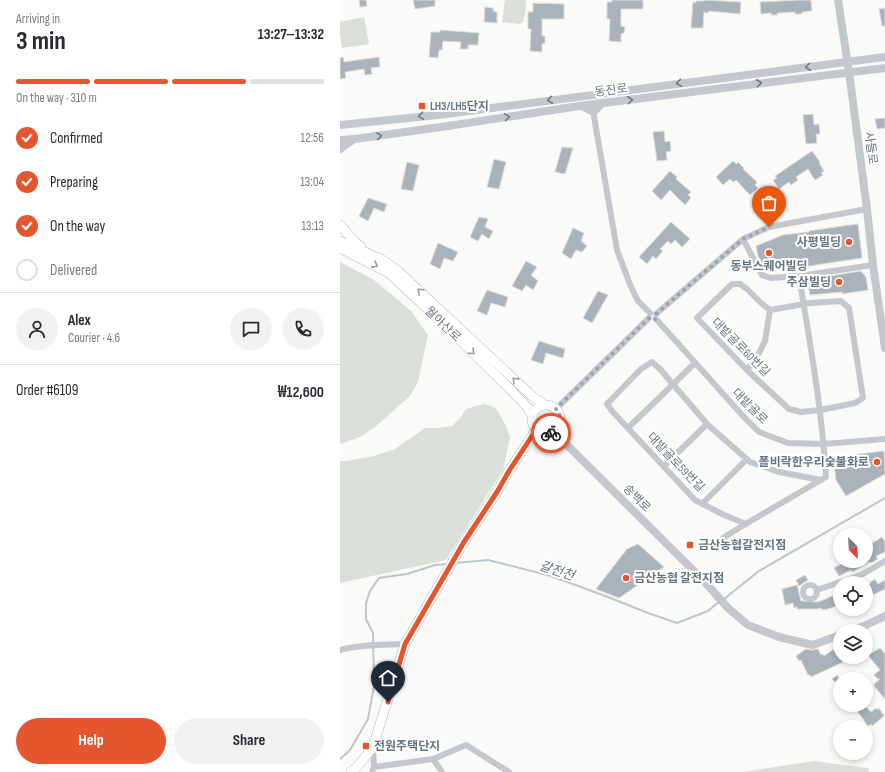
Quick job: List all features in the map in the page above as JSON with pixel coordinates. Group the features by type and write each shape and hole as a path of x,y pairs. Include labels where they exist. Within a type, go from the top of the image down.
{"main road":[{"path":"340,225 356,243 368,253"},
{"path":"340,240 381,259 398,271 532,396 545,405"},
{"name":"월아산로","path":"340,248 389,273 510,389 528,408 532,416"},
{"path":"545,405 550,405 556,409 560,415 560,422 559,426 554,432 543,434 536,430 532,424 532,416 533,412 538,407 545,405"},
{"path":"351,772 357,767 373,747 405,644 464,542 536,430"}],"street":[{"name":"사들로","path":"838,0 849,59 849,74 885,348"},
{"name":"동진로","path":"340,126 838,64 849,59 885,57"},
{"name":"동진로","path":"340,140 448,126 579,106 593,109 602,104 849,74 885,68"},
{"name":"대밭골로","path":"593,109 617,250 638,301 742,416 759,432 788,443 824,444 885,439"},
{"path":"340,149 355,139"},
{"path":"556,409 653,316 743,239 769,227 867,209"},
{"path":"743,239 762,275 771,278 799,276 873,265"},
{"path":"723,538 826,477 820,410 799,276"},
{"name":"대밭골로60번길","path":"732,284 740,284 770,310 804,304 841,301 849,308 863,398 855,403 801,412 789,409 747,370 697,318 732,284"},
{"path":"747,370 760,353 765,341 770,310"},
{"name":"대밭골로59번길","path":"672,384 652,362 641,369 607,404 695,500 724,515 746,524"},
{"path":"628,428 695,363"},
{"path":"672,384 707,424 750,462 779,472 821,480"},
{"path":"664,466 707,424"},
{"name":"송백로","path":"554,432 704,581 728,608 748,625 779,637 813,645 833,638"},
{"path":"702,504 746,459"},
{"path":"817,590 863,574 885,561"},
{"path":"868,624 885,616"},
{"path":"340,650 362,646 405,644"},
{"path":"373,747 373,769 433,759 466,745 509,772"},
{"path":"433,759 442,772"}],"shaded area":[{"path":"505,0 526,0 523,22 520,24 502,22"},
{"path":"364,17 369,44 342,48 340,22"},
{"path":"340,262 374,280 411,311 428,335 418,382 410,396 375,427 360,437 340,444"},
{"path":"484,404 496,408 510,437 503,470 446,560 340,583 340,461 374,456 395,449 425,428 452,426 461,417 466,409"},
{"path":"814,761 868,768 869,772 743,772"}],"building":[{"path":"359,0 366,0 367,6 360,7"},
{"path":"413,0 435,0 435,6 415,9"},
{"path":"612,0 643,0 643,9 621,9 621,26 625,27 624,33 621,34 621,42 609,41 610,19 607,19 607,2 612,2"},
{"path":"811,0 812,11 802,12 802,14 795,14 795,12 777,13 777,15 771,15 771,13 761,14 760,2"},
{"path":"696,1 741,2 740,14 709,11 708,13 704,12 703,28 691,28 693,2 696,3"},
{"path":"533,3 564,4 564,19 542,19 542,36 545,36 545,43 542,44 542,52 530,51 531,29 528,29 528,12 533,12"},
{"path":"485,7 493,8 493,11 497,12 497,23 484,22"},
{"path":"885,8 885,26 882,26 879,9"},
{"path":"440,30 479,33 478,45 468,45 468,49 460,49 461,42 443,41 442,50 439,50 438,58 429,57 431,32 440,32"},
{"path":"343,57 344,62 379,57 380,67 371,68 372,74 365,75 364,69 345,72 346,78 340,79 340,58"},
{"path":"813,114 814,125 819,124 820,134 816,134 817,143 806,144 803,115"},
{"path":"885,118 885,128 877,129 875,119"},
{"path":"664,131 665,142 670,141 671,151 666,152 667,160 657,161 653,132"},
{"path":"562,147 573,148 565,174 555,172"},
{"path":"812,151 820,162 819,163 824,171 821,173 823,175 815,180 808,169 796,177 798,180 791,185 789,182 779,189 773,180 777,178 775,176"},
{"path":"494,159 506,162 499,189 487,187"},
{"path":"733,161 737,164 738,162 757,182 755,185 758,188 750,195 736,180 733,182 730,179 723,185 716,177"},
{"path":"407,162 419,165 413,191 401,189"},
{"path":"670,171 677,177 676,179 691,192 688,195 691,198 685,205 670,190 661,200 652,191"},
{"path":"368,198 387,204 384,212 374,208 368,221 359,216"},
{"path":"479,217 488,219 485,227 493,231 489,239 482,234 478,241 470,237"},
{"path":"671,222 690,239 682,247 675,240 671,244 668,241 660,249 663,251 656,259 653,256 647,264 639,257"},
{"path":"858,224 862,258 809,266 793,267 793,264 765,268 758,256 756,246 783,235"},
{"path":"573,228 584,233 581,241 587,246 582,252 576,250 571,259 562,253"},
{"path":"438,243 458,252 453,261 444,258 440,269 430,264"},
{"path":"526,261 537,267 531,275 538,281 533,290 526,285 522,291 512,286"},
{"name":"주삼빌딩","path":"861,271 866,277 868,290 842,294 842,292 810,295 808,284 812,279"},
{"path":"487,290 508,297 505,307 491,303 487,315 477,311"},
{"path":"598,291 608,295 592,323 583,318"},
{"path":"539,341 565,349 563,358 546,353 543,364 531,360"},
{"path":"884,451 885,474 846,496 836,480 833,457"},
{"path":"882,537 885,542 885,552 876,556 878,559 873,562 873,543"},
{"name":"금산농협 갈전지점","path":"638,544 664,567 619,598 596,589 627,549"},
{"path":"834,568 859,568 852,572 851,570 839,576"},
{"path":"805,575 808,580 799,586 796,580"},
{"path":"875,579 878,584 885,580 885,589 873,595 873,580"},
{"path":"797,585 801,601 818,602 833,596 833,607 825,610 822,610 821,608 797,609 797,607 794,608 793,603 785,605 782,589"},
{"path":"880,648 885,654 885,699 874,686 874,684 880,679 874,675 880,670 873,661 873,652"},
{"path":"806,649 818,649 821,655 823,654 824,656 833,650 833,664 839,664 811,677 808,675 801,660 799,661 796,656"},
{"path":"876,708 878,710 879,708 884,716 873,725 873,720 864,720 858,712 873,712"}],"waterway":[{"name":"갈전천","path":"724,599 759,571 885,498"},
{"name":"갈전천","path":"455,563 488,560 551,576 677,623 708,611 720,601"},
{"name":"갈전천","path":"340,759 350,750 368,719 374,686 373,633 366,619 366,603 370,591 379,578 407,574 435,565 449,564"}],"way so far":[{"path":"551,433 557,429 561,419 556,409 649,318 651,320 656,319 656,314 743,239 769,227"}],"place":[{"name":"LH3/LH5단지","path":"422,106"},
{"name":"사평빌딩","path":"849,242"},
{"name":"동부스퀘어빌딩","path":"769,253"},
{"name":"주삼빌딩","path":"839,282"},
{"name":"폴비락한우리숯불화로","path":"877,462"},
{"name":"금산농협갈전지점","path":"690,545"},
{"name":"금산농협 갈전지점","path":"626,578"},
{"name":"전원주택단지","path":"366,746"}],"route":[{"path":"388,702 405,644 464,542 536,430 543,434 551,433"}]}
